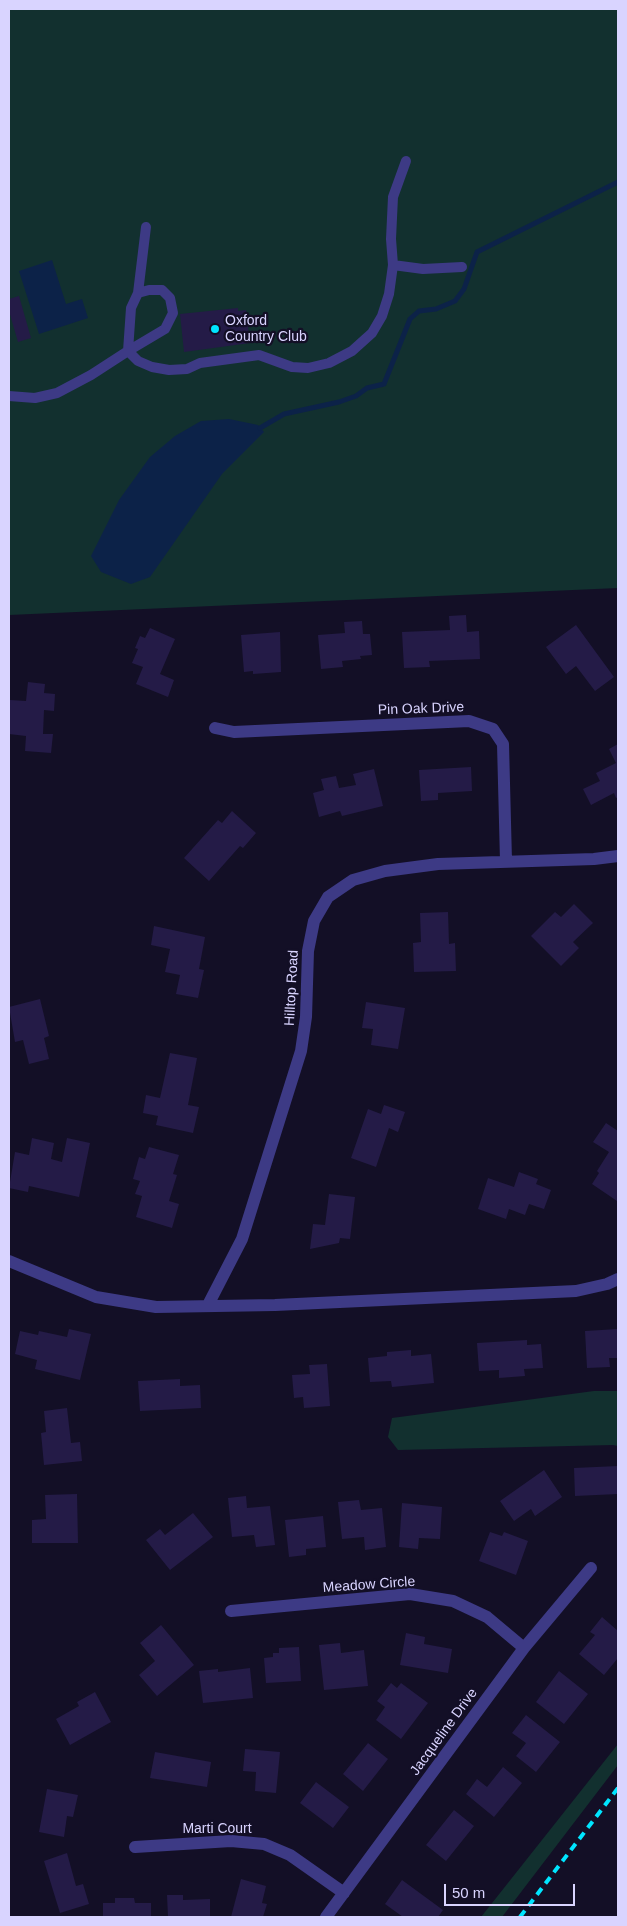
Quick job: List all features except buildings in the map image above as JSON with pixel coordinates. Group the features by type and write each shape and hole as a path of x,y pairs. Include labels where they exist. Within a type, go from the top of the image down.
{"street":[{"name":"Pin Oak Drive","path":"216,728 234,732 469,721 492,729 503,744 506,861"},
{"name":"Hilltop Road","path":"208,1305 242,1239 301,1051 306,1017 308,951 314,921 328,898 353,880 385,871 438,864 594,859 618,856"},
{"path":"9,1261 96,1297 156,1307 275,1305 576,1291 606,1284 618,1279"},
{"name":"Jacqueline Drive","path":"326,1917 524,1648 590,1568"},
{"name":"Meadow Circle","path":"231,1611 410,1594 454,1600 488,1617 524,1648"},
{"name":"Marti Court","path":"135,1847 231,1841 264,1844 290,1855 344,1893"}],"lane":[{"path":"146,227 138,294 131,308 128,350 138,361 152,367 169,370 187,369 200,363 259,355 292,367 308,368 329,363 352,350 372,333 384,309 394,265 391,239 393,196 406,161"},
{"path":"394,265 424,269 462,267"},
{"path":"9,396 35,398 57,393 91,375 128,350 165,329 173,313 170,298 162,290 149,290 138,294"}],"green space":[{"path":"9,9 618,9 618,588 9,615"},
{"path":"594,1391 618,1391 618,1446 398,1450 388,1437 392,1418"},
{"path":"618,1744 618,1765 502,1917 481,1917"}],"water":[{"path":"52,260 66,304 82,299 88,318 39,334 19,271"},
{"path":"229,419 258,425 264,432 222,474 150,577 131,584 101,572 91,556 119,500 150,457 175,436 201,421"}],"waterway":[{"path":"260,428 284,414 339,402 356,396 367,388 384,384 410,319 419,311 436,309 455,301 464,289 477,252 618,182"}],"railway":[{"path":"520,1917 618,1788"}],"place":[{"name":"Oxford Country Club","path":"215,329"}]}
